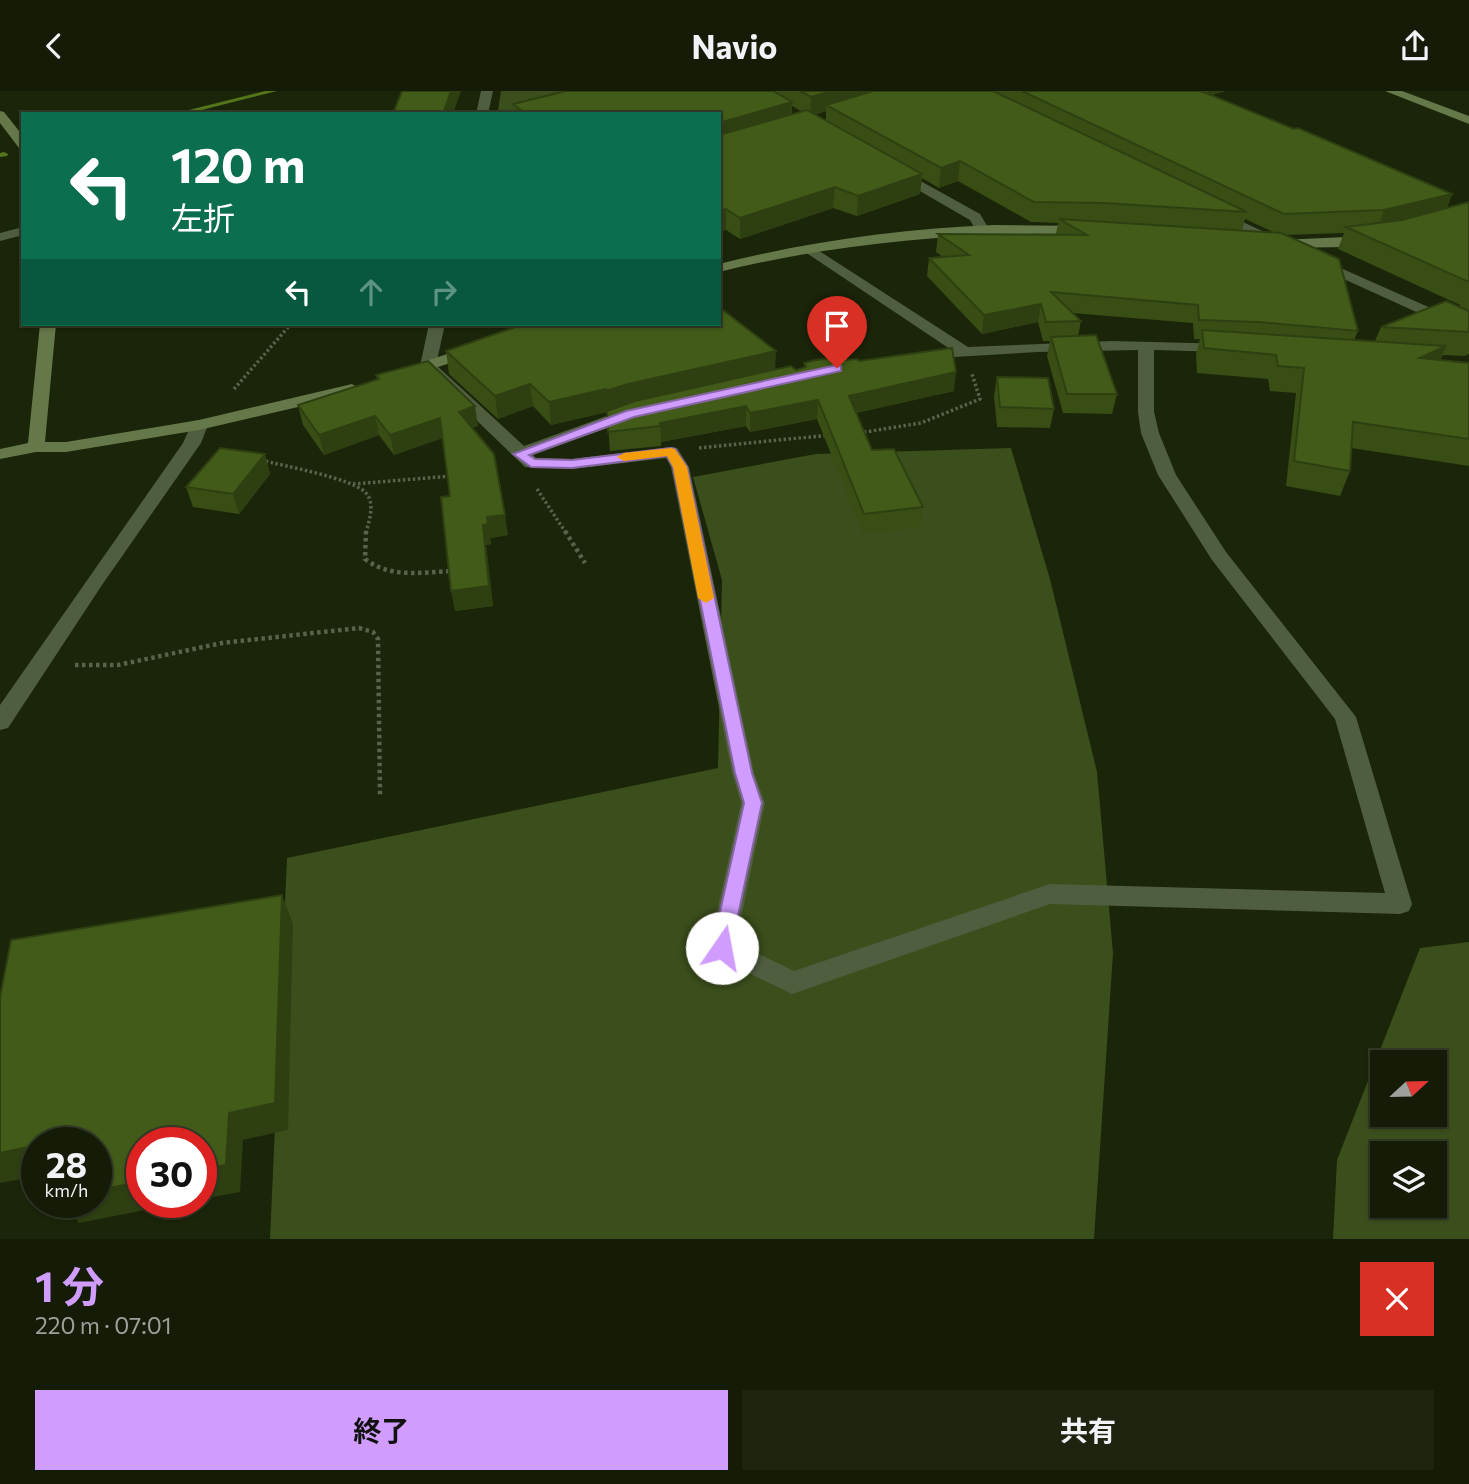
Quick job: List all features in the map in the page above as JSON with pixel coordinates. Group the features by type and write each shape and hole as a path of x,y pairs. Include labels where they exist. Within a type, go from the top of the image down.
{"street":[{"path":"482,112 487,91"},
{"path":"1391,91 1469,120"},
{"path":"1425,91 1469,107"},
{"path":"0,115 21,142"},
{"path":"881,163 975,217 982,229"},
{"path":"1207,209 1469,331"},
{"path":"721,268 810,249 912,235 982,229 1099,231"},
{"path":"0,237 21,232"},
{"path":"1236,242 1349,243 1383,237"},
{"path":"810,249 947,338 963,352"},
{"path":"36,447 48,326"},
{"path":"428,366 437,326"},
{"path":"391,377 489,345"},
{"path":"428,366 525,459 572,464 671,452 680,467 743,773 753,803 722,948 792,983 1050,894 1400,904 1345,717 1219,556 1167,475 1150,433 1146,412 1146,345"},
{"path":"911,358 963,352 1146,345 1239,347"},
{"path":"0,454 36,447 66,447 199,425 302,403 366,385"},
{"path":"525,459 643,411"},
{"path":"0,722 37,664 192,443 199,425"}],"path":[{"path":"228,419 226,402 232,392 288,326"},
{"path":"858,433 920,423 980,399 963,352"},
{"path":"671,452 831,435"},
{"path":"257,459 352,484 366,493 372,510 364,541 365,559 375,569 392,573 456,571"},
{"path":"525,459 528,475 585,563"},
{"path":"352,484 456,476"},
{"path":"37,664 118,665 222,643 359,628 373,632 378,639 380,796"}],"green space":[{"path":"501,91 594,91 511,112 498,111"},
{"path":"1011,448 1050,579 1097,772 1113,953 1094,1239 270,1239 287,858 718,768 722,580 693,477 816,454"},
{"path":"1469,942 1469,1239 1333,1239 1337,1160 1370,1076 1370,1127 1447,1127 1447,1050 1380,1050 1420,948"}],"building":[{"path":"402,91 451,91 444,112 394,112"},
{"path":"566,91 773,91 792,102 721,122 721,112 523,112 513,104"},
{"path":"800,91 831,91 811,97"},
{"path":"873,91 993,91 1247,212 1104,203 1034,202 960,161 941,168 826,105"},
{"path":"1022,91 1201,91 1294,129 1298,128 1452,194 1384,210 1284,214"},
{"path":"807,110 922,174 858,196 835,187 740,218 726,209 721,210 721,134"},
{"path":"1469,202 1469,282 1346,227 1402,220"},
{"path":"1059,219 1281,233 1339,259 1358,331 1199,320 1198,305 1051,292 1081,321 1046,322 1041,304 984,315 929,258 969,255 938,234 1087,235"},
{"path":"1446,301 1469,311 1469,332 1381,327"},
{"path":"721,309 776,351 549,402 530,384 495,396 446,351 518,326 721,326"},
{"path":"1202,330 1446,346 1420,358 1469,363 1469,439 1353,422 1350,471 1294,461 1304,368 1278,366 1276,355 1204,348"},
{"path":"1096,335 1117,394 1067,394 1051,337"},
{"path":"952,348 956,372 849,396 872,450 894,449 923,507 864,514 818,400 750,413 746,406 660,423 660,426 608,432 607,411 635,401 791,366 796,370 806,367 804,363 816,360 833,358 834,361 859,361"},
{"path":"428,361 475,406 459,412 494,454 505,515 487,517 488,524 483,525 489,586 451,591 441,497 450,496 440,418 390,435 375,416 319,435 298,405 379,379 376,375"},
{"path":"997,377 1048,378 1054,409 1000,407"},
{"path":"220,448 265,454 233,494 186,487"},
{"path":"282,895 275,1103 229,1113 226,1165 217,1167 217,1127 126,1127 126,1185 112,1187 112,1127 21,1127 21,1148 0,1153 0,997 11,940"}],"waterway":[{"path":"185,112 274,91"},
{"path":"0,155 4,154"}],"slow traffic":[{"path":"624,457 671,452 680,467 706,598"}],"route":[{"path":"722,948 753,803 743,773 680,467 671,452 572,464 531,463 519,454 630,414 837,368"}]}
